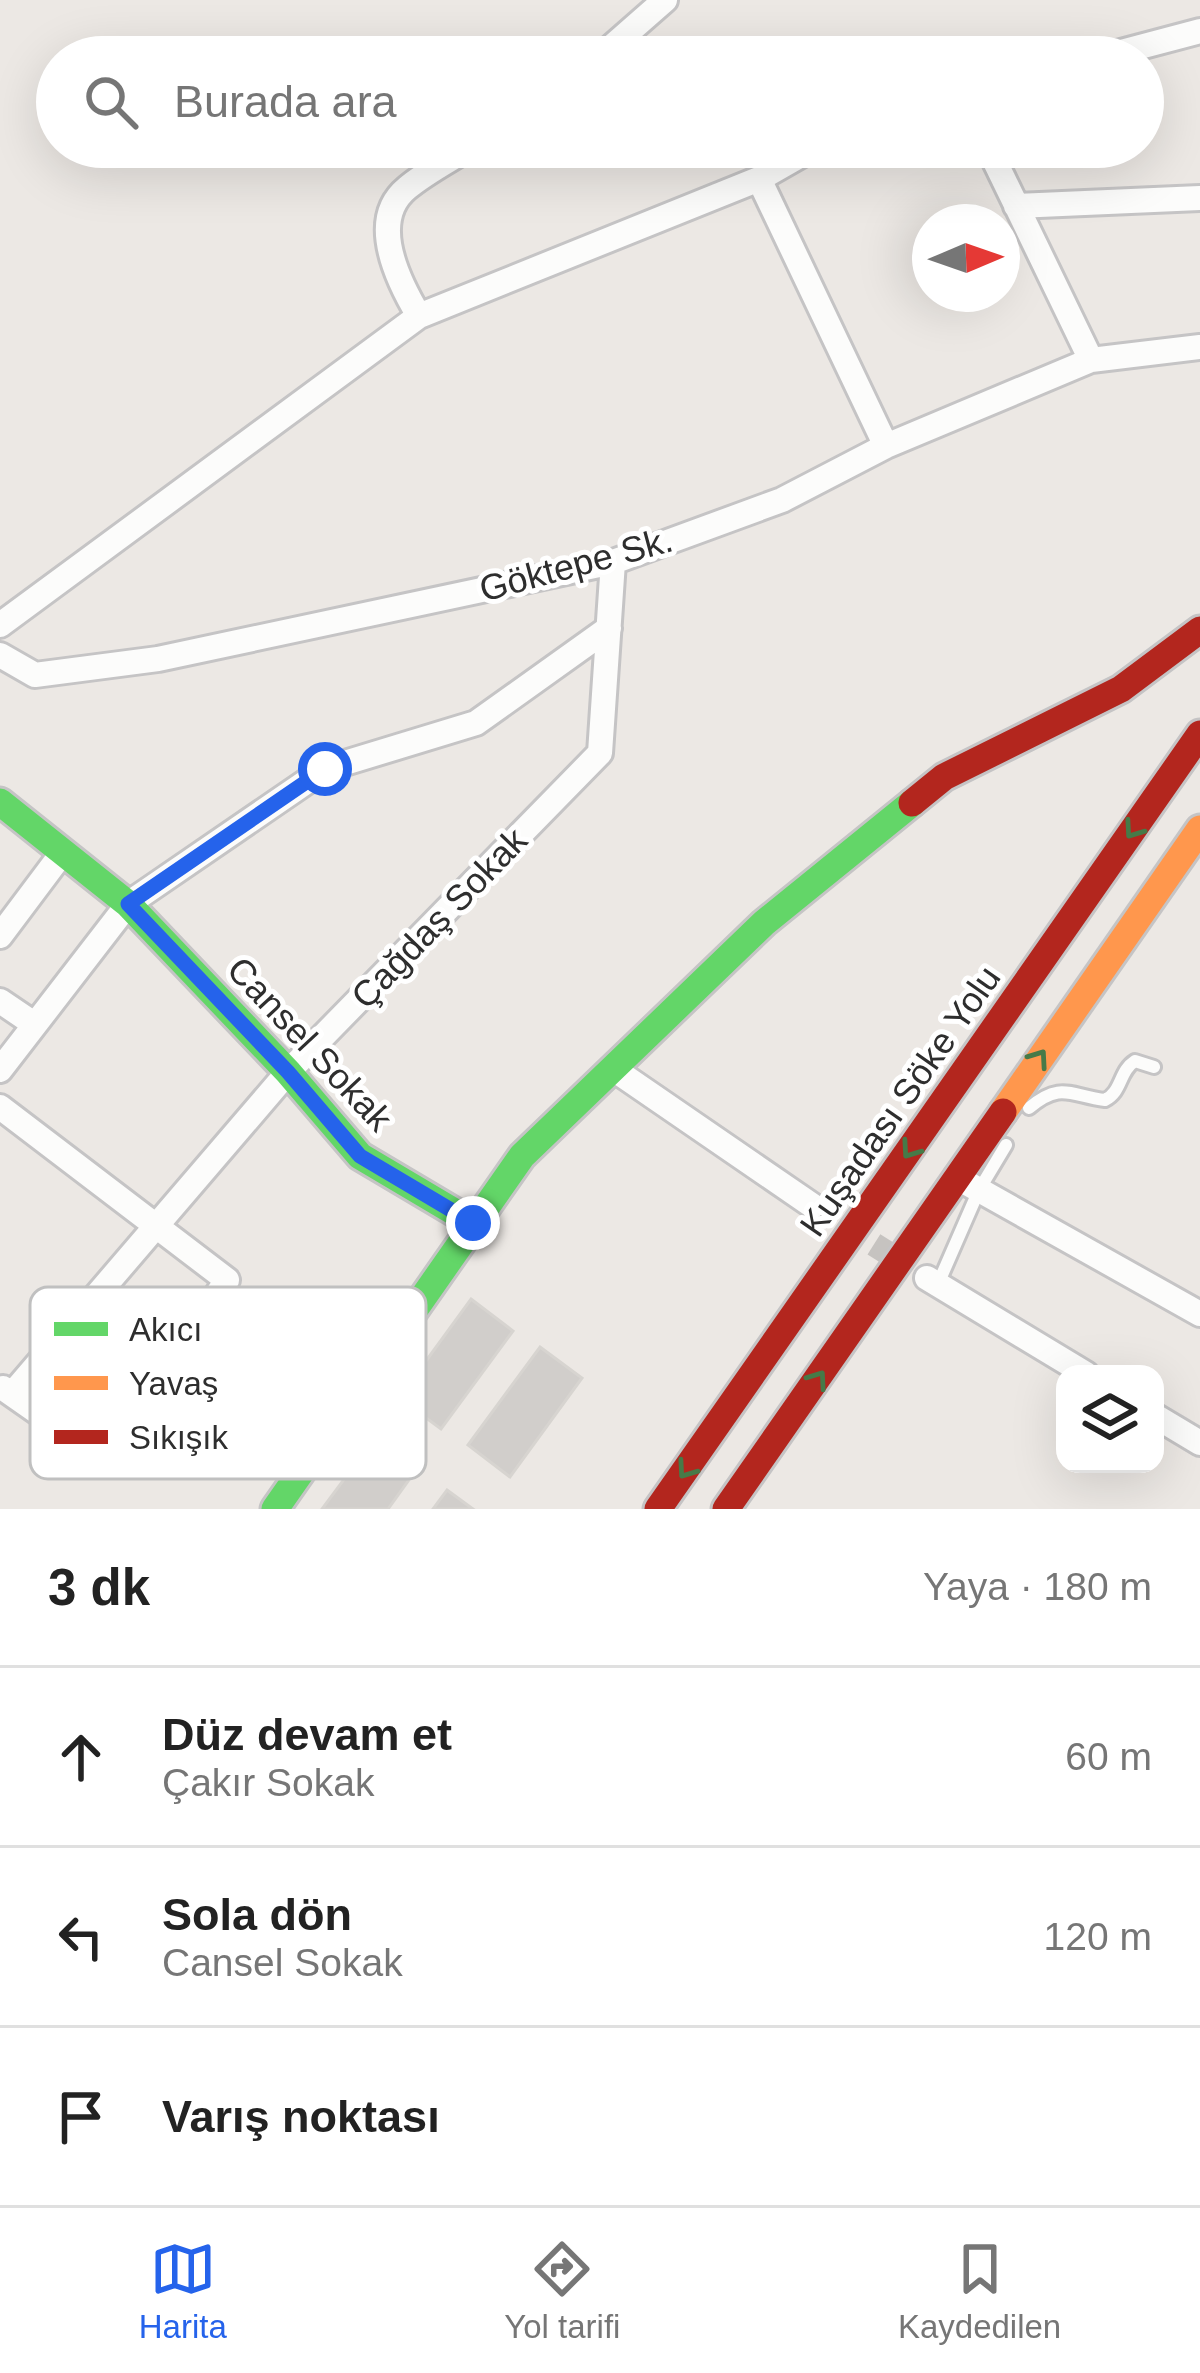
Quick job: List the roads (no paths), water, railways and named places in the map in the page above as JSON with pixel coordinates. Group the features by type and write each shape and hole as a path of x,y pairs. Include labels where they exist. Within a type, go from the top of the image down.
{"main road":[{"path":"426,1291 522,1156 764,923 944,777 1121,689 1200,630"},
{"name":"Kuşadası Söke Yolu","path":"658,1509 1200,734"},
{"name":"Cansel Sokak","path":"0,802 128,904 288,1072 360,1156 473,1223"},
{"path":"726,1509 967,1183 1200,829"},
{"path":"275,1509 296,1479"}],"street":[{"path":"624,36 665,0"},
{"path":"1164,41 1200,31"},
{"path":"419,316 392,254 387,217 404,190 438,168"},
{"path":"0,625 419,316 778,168"},
{"path":"998,168 1015,204"},
{"path":"759,179 886,446"},
{"path":"1020,206 1200,198"},
{"path":"1020,214 1091,360"},
{"name":"Göktepe Sk.","path":"0,656 35,675 158,659 613,562 782,500 886,446 1091,360 1200,347"},
{"name":"Çağdaş Sokak","path":"100,1287 288,1072 600,753 613,562"},
{"path":"0,1070 128,904 325,769 476,723 609,628"},
{"path":"0,936 63,852"},
{"path":"0,1001 34,1024"},
{"path":"612,1068 813,1206"},
{"path":"0,1107 227,1280 222,1287"},
{"path":"967,1183 1199,1313"},
{"path":"933,1281 1071,1365"},
{"name":"Çağdaş Sokak","path":"6,1390 30,1364"},
{"path":"1164,1421 1200,1443"}],"lane":[{"path":"933,1281 967,1183 1028,1109 1038,1100 1070,1090 1105,1100 1115,1094 1125,1067 1135,1061 1154,1067"}],"tunnel":[{"path":"813,1206 905,1264"}]}
